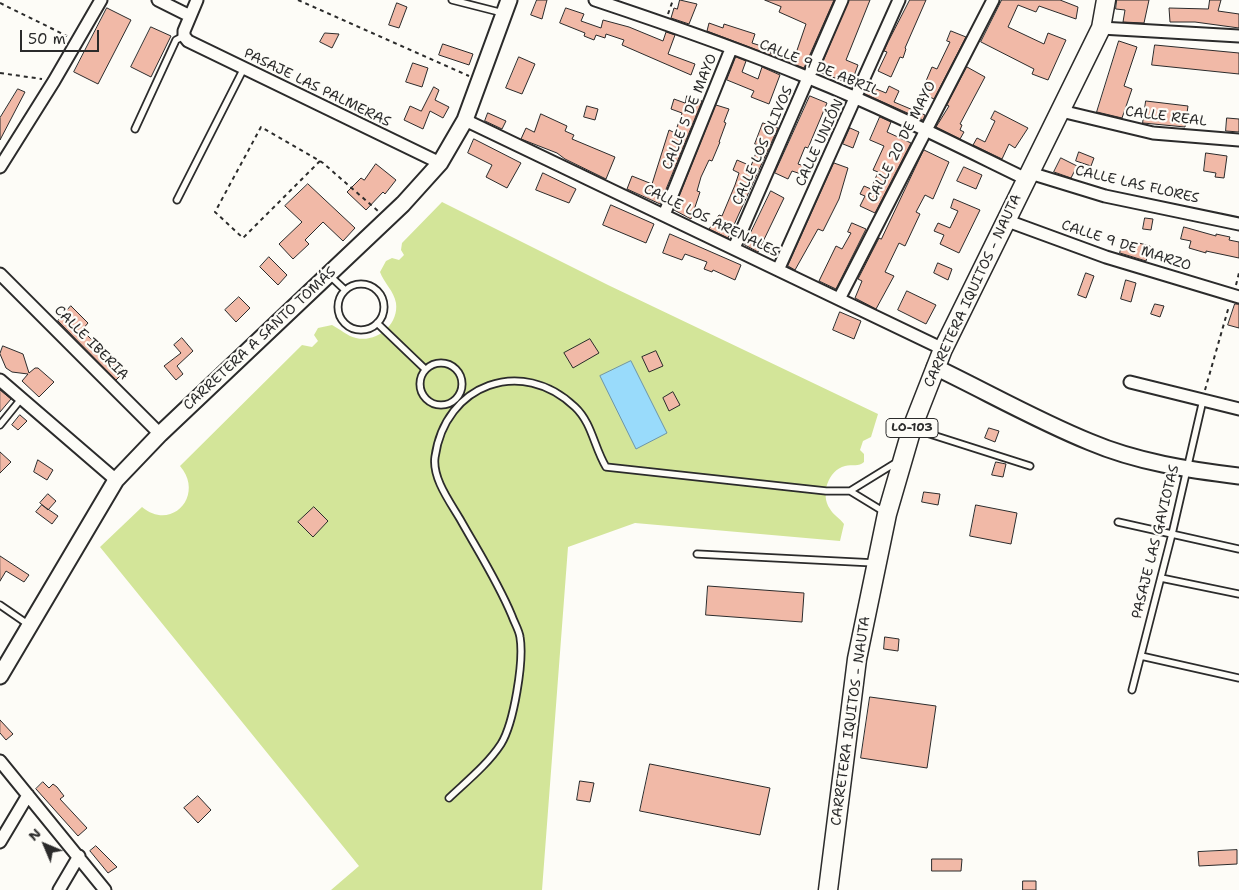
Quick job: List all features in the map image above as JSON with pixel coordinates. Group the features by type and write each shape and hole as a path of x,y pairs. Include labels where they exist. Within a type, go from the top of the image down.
{"main road":[{"name":"CARRETERA IQUITOS - NAUTA","path":"828,890 857,658 888,514 912,428 943,348 1101,28 1102,2"}],"street":[{"path":"0,167 54,81 101,0"},
{"path":"158,0 190,16"},
{"path":"184,36 197,0"},
{"name":"CALLE 9 DE ABRIL","path":"595,0 665,23 809,78 1028,176"},
{"name":"CALLE LOS OLIVOS","path":"734,248 842,0"},
{"name":"CALLE UNIÓN","path":"778,270 899,0"},
{"name":"CALLE 20 DE MAYO","path":"839,299 993,0"},
{"name":"CARRETERA A SANTO TOMÁS","path":"0,676 116,480 160,434 388,219 440,163 466,120 507,7"},
{"path":"1101,28 1239,36"},
{"name":"PASAJE LAS PALMERAS","path":"184,36 188,41 243,70 440,163"},
{"name":"CALLE 5 DE MAYO","path":"664,215 732,48"},
{"name":"CALLE REAL","path":"1061,112 1154,133 1239,140"},
{"name":"CALLE LOS ARENALES","path":"466,120 943,348"},
{"name":"CALLE LAS FLORES","path":"1028,176 1105,196 1239,224"},
{"name":"CALLE 9 DE MARZO","path":"1005,220 1106,257 1236,296"},
{"name":"CALLE IBERIA","path":"0,274 160,434"},
{"path":"936,367 1090,442 1120,453 1187,470 1239,476"},
{"path":"0,380 116,480"},
{"path":"1130,382 1239,408"},
{"path":"0,761 105,890"},
{"path":"0,842 28,795"},
{"path":"59,890 79,856"}],"lane":[{"path":"452,0 507,7"},
{"path":"134,129 176,40 184,36"},
{"path":"177,200 243,70"},
{"path":"329,275 345,290"},
{"path":"362,283 378,290 384,307 377,323 361,330 344,323 338,306 345,290 362,283"},
{"path":"377,323 425,369"},
{"path":"440,362 456,368 462,383 460,394 455,399 441,405 426,399 419,384 425,369 440,362"},
{"path":"449,798 484,765 502,743 517,695 520,637 503,593 449,500 439,478 435,458 443,428 468,396 491,384 512,380 534,382 557,391 577,409 592,432 595,444 606,467 826,491 850,491 888,514"},
{"path":"0,425 22,399"},
{"path":"455,399 461,404"},
{"name":"PASAJE LAS GAVIOTAS","path":"1132,690 1172,534 1203,400"},
{"path":"912,428 1030,466"},
{"path":"850,491 903,458"},
{"path":"1118,522 1239,549"},
{"path":"698,554 877,563"},
{"path":"1161,578 1239,594"},
{"path":"0,605 30,626"},
{"path":"1141,656 1239,678"}],"path":[{"path":"298,0 480,81"},
{"path":"665,23 673,0"},
{"path":"0,3 77,41"},
{"path":"0,73 54,81"},
{"path":"320,161 244,238 215,212 261,127 320,161 388,219"},
{"path":"1203,400 1236,296 1239,273"}],"green space":[{"path":"442,202 608,285 878,414 871,437 863,441 860,450 864,454 864,462 839,468 834,472 827,484 827,503 831,511 844,524 840,541 635,523 568,547 542,890 331,890 359,866 100,547 142,507 153,514 164,515 174,513 182,507 187,498 189,488 187,477 180,466 302,345 312,347 318,341 314,335 318,328 332,325 350,336 364,339 371,338 385,331 394,318 396,303 380,272 386,261 392,258 399,260 404,255 401,250 402,243"}],"water":[{"path":"631,361 667,433 636,449 600,376"}],"building":[{"path":"537,0 547,0 542,19 531,15"},
{"path":"680,0 697,4 689,24 671,18 674,8 677,9"},
{"path":"765,0 834,0 804,68 707,31 709,23 723,28 724,24 755,34 752,43 771,49 770,53 793,62 806,24 779,12 781,7"},
{"path":"849,0 870,0 846,60 858,65 851,84 819,72"},
{"path":"910,0 926,0 905,48 903,58 900,57 891,77 878,71 887,52 884,51 888,42"},
{"path":"1002,0 1060,0 1078,7 1076,19 1039,6 1036,12 1018,5 1008,27 1044,44 1048,33 1066,40 1048,80 1032,74 1034,69 981,42"},
{"path":"1117,0 1149,0 1144,23 1123,22 1125,10 1116,9"},
{"path":"1210,0 1221,0 1218,11 1239,14 1239,28 1195,22 1170,22 1169,8 1208,9"},
{"path":"397,3 407,7 399,28 389,25"},
{"path":"107,8 131,20 98,84 74,72"},
{"path":"566,8 584,14 581,21 601,28 603,20 629,27 663,41 666,32 675,35 668,54 695,64 691,75 622,45 624,40 606,34 605,38 596,35 594,40 584,36 585,33 560,23"},
{"path":"151,27 171,36 151,77 131,67"},
{"path":"951,31 966,37 934,99 924,94 930,82 926,81 932,67 937,69 950,42 947,41"},
{"path":"325,33 339,34 332,48 320,42"},
{"path":"1119,41 1137,47 1124,86 1132,89 1122,118 1097,112"},
{"path":"443,44 473,54 469,65 439,55"},
{"path":"1155,45 1239,53 1239,74 1152,65"},
{"path":"519,57 535,64 522,94 506,88"},
{"path":"736,57 746,61 742,72 758,79 762,67 780,75 769,104 751,97 754,91 727,80"},
{"path":"413,63 428,68 422,87 406,82"},
{"path":"967,67 985,77 960,124 962,125 960,130 964,132 960,139 936,127 949,106 947,105"},
{"path":"869,86 886,93 889,86 899,91 894,102 925,115 923,120 865,94"},
{"path":"434,87 439,90 435,100 449,107 443,118 430,111 423,129 404,120 410,106 421,111"},
{"path":"18,89 25,92 0,140 0,118"},
{"path":"687,96 702,101 660,204 627,189 632,176 652,184 669,130 675,133 682,113 671,109 674,99 685,103"},
{"path":"810,96 827,103 808,148 805,147 798,164 804,166 801,174 792,171 788,179 775,173"},
{"path":"1146,101 1188,106 1185,127 1143,123"},
{"path":"716,105 729,109 724,122 726,123 712,161 709,160 701,177 697,191 700,192 691,219 674,210"},
{"path":"587,106 598,109 595,120 584,117"},
{"path":"995,111 1028,128 1015,148 1009,144 1002,159 973,145 977,138 985,142 995,121 991,119"},
{"path":"488,113 506,121 502,129 485,121"},
{"path":"541,114 567,126 565,131 574,135 572,139 615,157 606,179 565,159 557,153 521,139 526,128 534,132"},
{"path":"880,117 891,122 887,132 911,143 875,213 860,206 865,196 860,194 864,186 871,189 878,172 873,170 884,146 870,140"},
{"path":"1227,118 1239,119 1239,132 1226,131"},
{"path":"763,123 778,128 728,238 709,229 719,215 722,216 735,185 739,173 733,170 737,160 751,166 759,145 755,144"},
{"path":"850,128 859,132 853,148 843,144"},
{"path":"474,139 521,163 507,188 486,177 492,165 468,153"},
{"path":"924,150 949,162 933,199 925,195 916,212 920,214 905,246 899,243 885,272 894,276 876,309 855,298 862,281 858,279 879,238 881,239"},
{"path":"1079,152 1094,158 1091,166 1076,161"},
{"path":"1206,153 1227,156 1224,178 1215,177 1216,173 1204,171"},
{"path":"1061,158 1077,166 1071,178 1054,172"},
{"path":"834,163 848,168 839,199 823,231 818,229 795,270 788,266"},
{"path":"376,164 396,180 385,194 383,192 366,210 347,192 361,178 364,180"},
{"path":"964,167 982,175 976,189 957,181"},
{"path":"543,173 576,189 569,203 536,190"},
{"path":"308,184 355,228 343,241 323,222 305,240 309,244 293,259 279,244 302,222 285,206"},
{"path":"771,191 784,198 758,252 745,245"},
{"path":"954,199 980,210 959,253 940,244 944,235 934,231 938,223 950,228 958,211 951,208"},
{"path":"611,205 654,224 646,243 603,225"},
{"path":"1145,218 1153,219 1151,230 1143,229"},
{"path":"852,223 866,229 836,289 819,281 836,246 842,249 851,233 848,232"},
{"path":"1184,227 1216,236 1216,234 1230,237 1229,240 1239,242 1239,258 1206,251 1206,253 1189,248 1191,241 1181,239"},
{"path":"670,234 741,265 735,280 713,270 712,272 704,269 707,262 685,254 682,260 663,253"},
{"path":"1124,239 1150,246 1146,261 1120,253"},
{"path":"269,257 287,275 278,285 260,267"},
{"path":"938,263 952,269 948,280 934,273"},
{"path":"1086,273 1094,276 1086,298 1078,295"},
{"path":"1126,280 1136,283 1131,302 1121,299"},
{"path":"907,291 936,305 926,324 898,310"},
{"path":"239,297 250,308 236,322 225,310"},
{"path":"1155,304 1164,306 1160,317 1151,314"},
{"path":"1235,304 1239,304 1239,328 1228,325"},
{"path":"71,306 88,323 82,330 124,372 116,380 58,321"},
{"path":"840,312 861,321 854,339 833,330"},
{"path":"182,338 193,351 177,366 183,374 176,380 164,366 181,353 174,345"},
{"path":"590,339 599,353 573,368 564,353"},
{"path":"3,346 23,354 29,373 38,368 54,382 39,397 22,381 28,374 12,372 6,368 0,354"},
{"path":"656,351 663,366 649,372 642,357"},
{"path":"0,390 11,399 0,412"},
{"path":"673,392 680,405 669,411 663,398"},
{"path":"20,415 27,421 18,430 12,425"},
{"path":"989,428 999,431 995,442 985,438"},
{"path":"0,452 11,462 0,473"},
{"path":"38,460 53,470 47,480 34,472"},
{"path":"996,462 1006,464 1003,477 992,475"},
{"path":"924,492 940,494 938,505 922,502"},
{"path":"48,494 56,501 48,510 40,503"},
{"path":"42,505 58,516 52,524 36,512"},
{"path":"976,505 1017,513 1011,544 970,536"},
{"path":"314,507 328,521 313,537 298,522"},
{"path":"0,556 29,575 24,582 6,571 0,581"},
{"path":"708,586 804,593 802,622 706,615"},
{"path":"885,637 899,639 898,651 884,649"},
{"path":"870,697 936,706 927,768 861,758"},
{"path":"0,720 13,734 6,740 0,733"},
{"path":"650,764 770,788 760,835 640,811"},
{"path":"580,781 594,783 590,802 577,800"},
{"path":"43,782 49,788 53,784 57,787 64,796 60,799 87,828 78,836 36,789"},
{"path":"198,796 211,810 198,823 184,808"},
{"path":"96,846 117,867 108,873 90,851"},
{"path":"1237,850 1237,864 1199,866 1198,852"},
{"path":"932,859 962,859 961,871 932,871"},
{"path":"1023,881 1036,881 1036,890 1023,890"}]}
